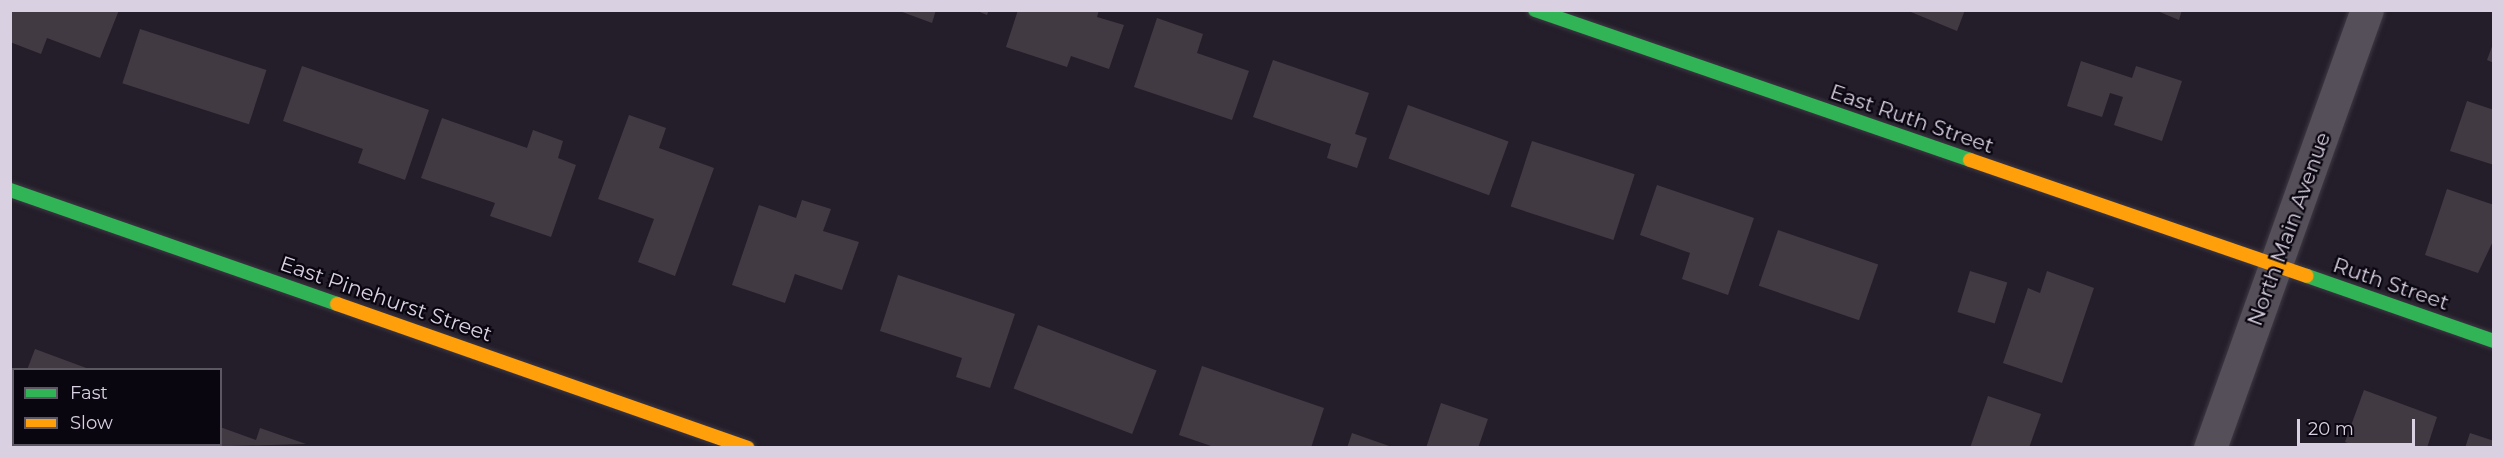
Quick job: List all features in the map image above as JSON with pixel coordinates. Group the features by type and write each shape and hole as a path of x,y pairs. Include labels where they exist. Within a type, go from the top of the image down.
{"street":[{"name":"East Ruth Street","path":"1535,10 2275,266"},
{"name":"North Main Avenue","path":"2210,447 2367,10"},
{"name":"East Pinehurst Street","path":"10,190 748,447"},
{"name":"Ruth Street","path":"2275,266 2493,341"}],"building":[{"path":"10,10 119,10 100,58 47,38 41,54 10,42"},
{"path":"897,10 936,10 932,23"},
{"path":"975,10 989,10 987,15"},
{"path":"1018,10 1099,10 1097,17 1124,25 1109,69 1071,56 1067,67 1006,47"},
{"path":"1906,10 1965,10 1957,31"},
{"path":"2155,10 2182,10 2179,20"},
{"path":"1157,18 1203,34 1197,53 1249,71 1232,120 1134,87"},
{"path":"140,29 266,70 249,124 122,83"},
{"path":"2494,44 2494,63 2487,60"},
{"path":"1273,60 1369,93 1355,134 1367,138 1357,168 1327,158 1331,144 1253,117"},
{"path":"2081,61 2132,78 2136,66 2182,81 2162,141 2114,125 2123,97 2110,93 2102,117 2067,106"},
{"path":"302,66 429,110 405,180 358,163 363,149 283,121"},
{"path":"2467,101 2494,110 2494,165 2450,151"},
{"path":"1408,105 1509,142 1489,195 1389,159"},
{"path":"629,115 666,128 659,148 714,168 675,276 638,262 654,219 598,199"},
{"path":"442,118 527,148 533,130 563,141 558,158 576,165 551,237 490,216 495,203 421,178"},
{"path":"1532,141 1635,174 1613,240 1511,207"},
{"path":"1657,185 1754,218 1728,295 1682,279 1690,253 1640,235"},
{"path":"2447,189 2494,205 2494,239 2478,273 2425,255"},
{"path":"802,200 831,209 823,231 859,242 842,290 795,274 785,303 732,285 759,205 796,218"},
{"path":"1778,230 1878,265 1859,320 1759,286"},
{"path":"1970,271 2007,282 1995,324 1957,312"},
{"path":"2047,271 2094,288 2062,383 2003,363 2028,288 2040,293"},
{"path":"898,275 1015,314 990,388 956,377 962,358 880,331"},
{"path":"1038,325 1157,371 1132,434 1014,388"},
{"path":"35,349 86,368 28,368"},
{"path":"1202,366 1324,408 1311,448 1217,448 1179,435"},
{"path":"2364,390 2437,417 2427,448 2361,448 2345,442"},
{"path":"1988,396 2041,414 2029,448 1970,448"},
{"path":"1441,403 1488,419 1478,448 1426,448"},
{"path":"12,418 12,442 10,441"},
{"path":"222,428 256,440 260,428 306,444 160,448 222,446"},
{"path":"1352,433 1392,447 1392,448 1347,448"},
{"path":"2470,433 2494,441 2494,448 2465,448"},
{"path":"100,446 130,446 129,448"}],"traffic: fast":[{"path":"1535,10 1970,160"},
{"path":"10,190 337,304"},
{"path":"2307,276 2494,341"}],"traffic: slow":[{"path":"1970,160 2307,276"},
{"path":"337,304 748,448"}]}
